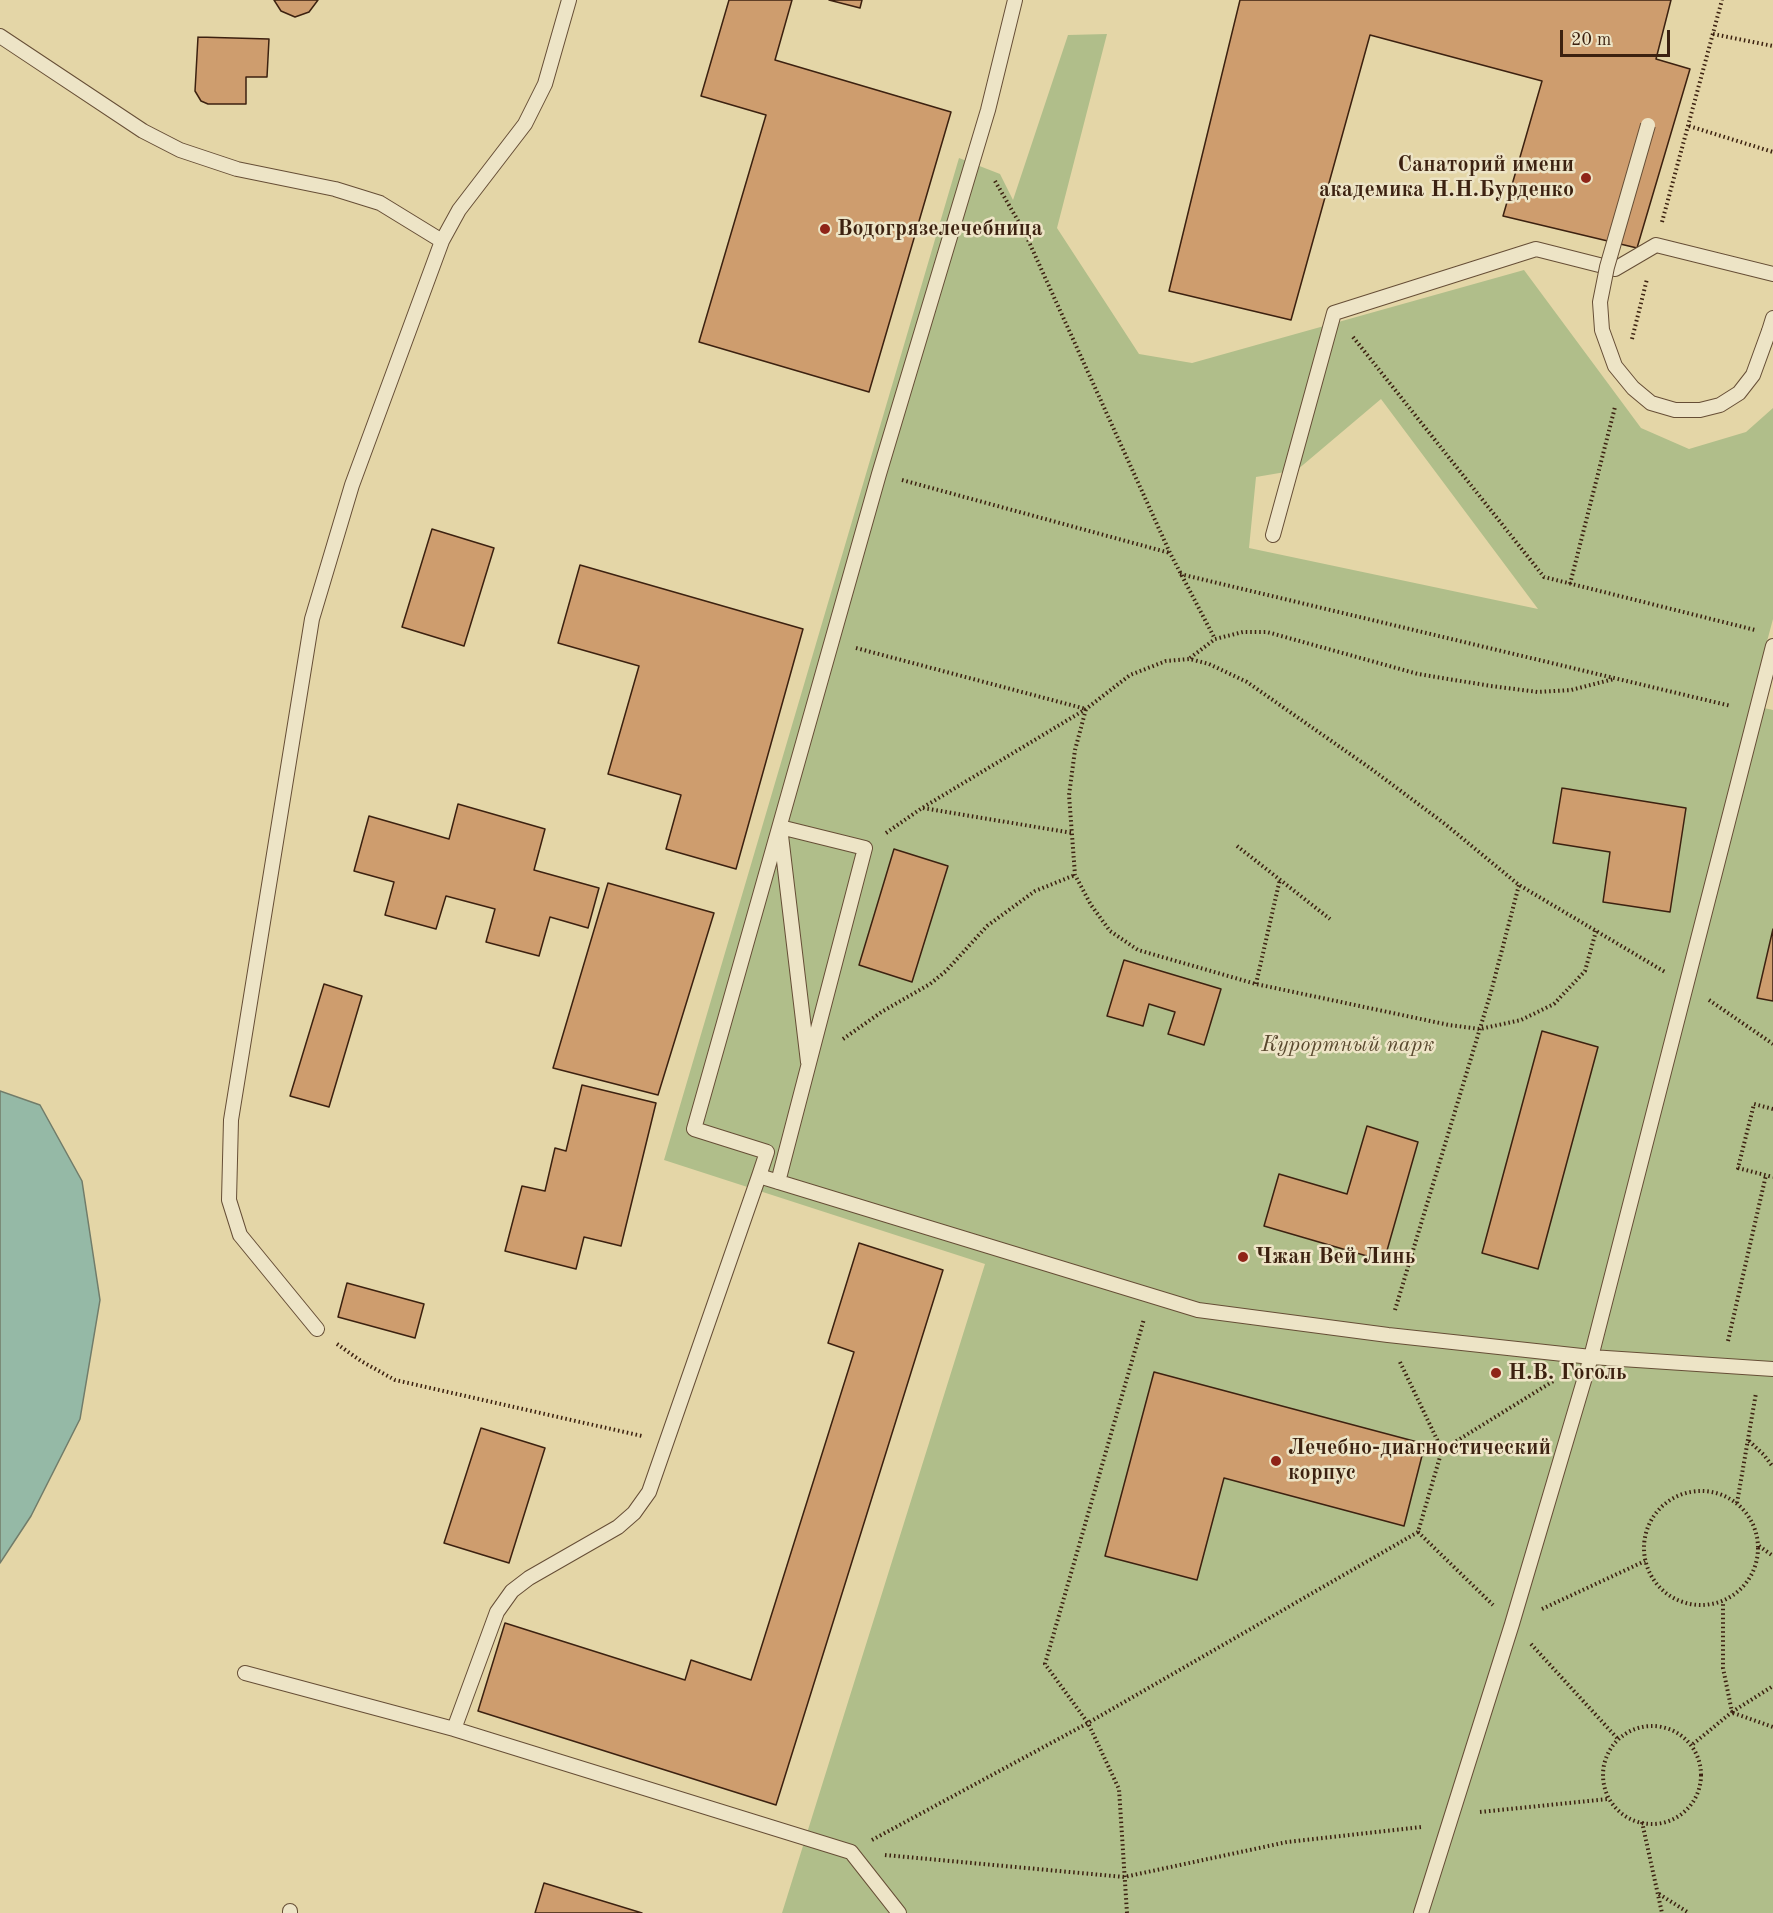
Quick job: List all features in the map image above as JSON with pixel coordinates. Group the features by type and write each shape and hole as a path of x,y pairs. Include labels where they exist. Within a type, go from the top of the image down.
{"lane":[{"path":"316,1329 240,1235 229,1200 231,1120 312,619 352,485 442,241 459,210 525,124 545,84 569,0"},
{"path":"454,1730 497,1612 512,1591 528,1578 618,1527 634,1513 649,1492 759,1176 766,1152 694,1129 879,474 976,149 1015,0"},
{"path":"0,36 143,131 180,150 237,169 335,189 380,203 442,241"},
{"path":"1648,125 1607,267 1600,302 1602,330 1615,366 1633,388 1651,403 1675,410 1700,410 1720,405 1739,393 1753,375 1771,324"},
{"path":"1274,535 1334,313 1536,249 1615,269 1656,245 1773,274"},
{"path":"1421,1913 1512,1624 1591,1357 1773,646"},
{"path":"778,1182 865,848 780,827"},
{"path":"780,827 808,1062"},
{"path":"759,1176 1198,1310 1388,1335 1591,1357 1767,1369"},
{"path":"245,1673 454,1730 851,1852 899,1913"}],"path":[{"path":"1630,346 1722,0"},
{"path":"1713,34 1773,46"},
{"path":"1689,126 1773,152"},
{"path":"976,149 1024,231 1170,553 1215,639"},
{"path":"1334,313 1544,577 1762,631"},
{"path":"1570,584 1616,403"},
{"path":"879,474 1170,553"},
{"path":"1180,574 1755,712"},
{"path":"1190,659 1215,639 1243,632 1267,632 1418,674 1538,692 1571,690 1616,679"},
{"path":"832,642 1086,710"},
{"path":"865,848 922,808 1086,710 1130,675 1166,661 1190,659 1209,664 1256,689 1370,768 1445,824 1519,885 1687,985 1773,1044"},
{"path":"1086,710 1075,750 1069,795 1075,875 1091,904 1110,931 1138,950 1256,984 1449,1025 1480,1029 1521,1020 1554,1004 1585,971 1596,931"},
{"path":"922,808 1072,832"},
{"path":"1237,846 1330,919"},
{"path":"808,1062 883,1011 930,984 946,971 987,926 1035,891 1075,875"},
{"path":"1256,984 1280,879"},
{"path":"851,1852 1088,1723 1418,1532 1442,1450 1388,1335 1491,992 1519,885"},
{"path":"1773,1109 1754,1104 1738,1168 1773,1177"},
{"path":"1723,1365 1766,1175"},
{"path":"1126,1913 1119,1789 1088,1723 1045,1664 1151,1296"},
{"path":"316,1329 361,1361 395,1380 667,1441"},
{"path":"1442,1450 1591,1357"},
{"path":"1737,1503 1749,1440 1767,1369"},
{"path":"1749,1440 1773,1467"},
{"path":"1698,1491 1717,1493 1737,1503 1747,1514 1755,1529 1758,1546 1757,1563 1750,1578 1739,1591 1723,1602 1703,1606 1683,1603 1666,1594 1653,1579 1645,1561 1644,1541 1650,1522 1662,1506 1679,1495 1698,1491"},
{"path":"1758,1546 1773,1556"},
{"path":"1512,1624 1645,1561"},
{"path":"1723,1602 1723,1668 1732,1712"},
{"path":"1693,1744 1732,1712 1773,1686"},
{"path":"1732,1712 1773,1727"},
{"path":"1641,1725 1665,1725 1693,1744 1703,1776 1692,1807 1672,1821 1654,1825 1628,1819 1608,1799 1602,1767 1617,1738 1641,1725"},
{"path":"851,1852 1124,1877 1287,1842 1416,1828 1452,1815 1608,1799"},
{"path":"1642,1822 1662,1913"},
{"path":"1658,1894 1689,1913"}],"green space":[{"name":"Курортный парк","path":"1107,34 1057,228 1139,354 1192,363 1524,270 1641,428 1689,449 1746,432 1773,408 1773,619 1750,705 1773,710 1773,1913 782,1913 985,1264 664,1160 959,158 1000,174 1013,200 1068,35","holes":["1381,399 1538,609 1249,548 1256,477 1297,470"]}],"shaded area":[{"path":"0,1091 40,1105 82,1181 100,1300 80,1419 31,1516 0,1563"}],"building":[{"path":"274,0 318,0 309,12 295,17 281,11"},
{"name":"Водогрязелечебница","path":"729,0 792,0 775,60 951,112 869,392 699,342 766,115 701,96"},
{"path":"829,0 862,0 860,8"},
{"name":"Санаторий имени академика Н.Н.Бурденко","path":"1240,0 1671,0 1656,59 1690,69 1637,248 1503,216 1542,81 1370,35 1291,320 1169,291"},
{"path":"198,37 269,39 267,77 246,77 246,104 208,104 201,101 195,91"},
{"path":"432,529 494,548 464,646 402,627"},
{"path":"580,565 803,629 736,869 666,849 681,795 608,774 639,666 558,643"},
{"path":"1562,788 1686,808 1670,912 1603,902 1610,852 1553,843"},
{"path":"458,804 545,829 534,870 599,888 588,928 550,917 539,956 486,942 495,909 446,896 436,929 385,915 394,882 354,871 369,816 449,839"},
{"path":"894,849 948,866 912,982 859,965"},
{"path":"608,883 714,913 658,1095 553,1068"},
{"path":"1773,929 1773,1001 1757,998"},
{"path":"1124,960 1221,989 1204,1045 1168,1034 1175,1012 1149,1004 1143,1026 1107,1016"},
{"path":"324,984 362,996 329,1107 290,1096"},
{"path":"1542,1031 1598,1047 1538,1269 1482,1253"},
{"path":"582,1085 656,1103 621,1246 584,1237 576,1269 505,1251 522,1186 545,1191 555,1148 566,1151"},
{"path":"1367,1126 1418,1142 1384,1261 1264,1226 1279,1174 1347,1194"},
{"path":"859,1243 943,1270 776,1805 478,1711 505,1623 685,1680 691,1660 751,1680 854,1352 828,1343"},
{"path":"347,1283 424,1304 415,1338 338,1317"},
{"name":"Лечебно-диагностический корпус","path":"1154,1372 1425,1444 1404,1526 1224,1478 1197,1580 1105,1556"},
{"path":"481,1428 545,1448 509,1563 444,1543"},
{"path":"544,1883 642,1913 535,1913"}],"place":[{"name":"Санаторий имени академика Н.Н.Бурденко","path":"1586,178"},
{"name":"Водогрязелечебница","path":"825,229"},
{"name":"Чжан Вей Линь","path":"1243,1257"},
{"name":"Н.В. Гоголь","path":"1496,1373"},
{"name":"Лечебно-диагностический корпус","path":"1276,1461"}]}
